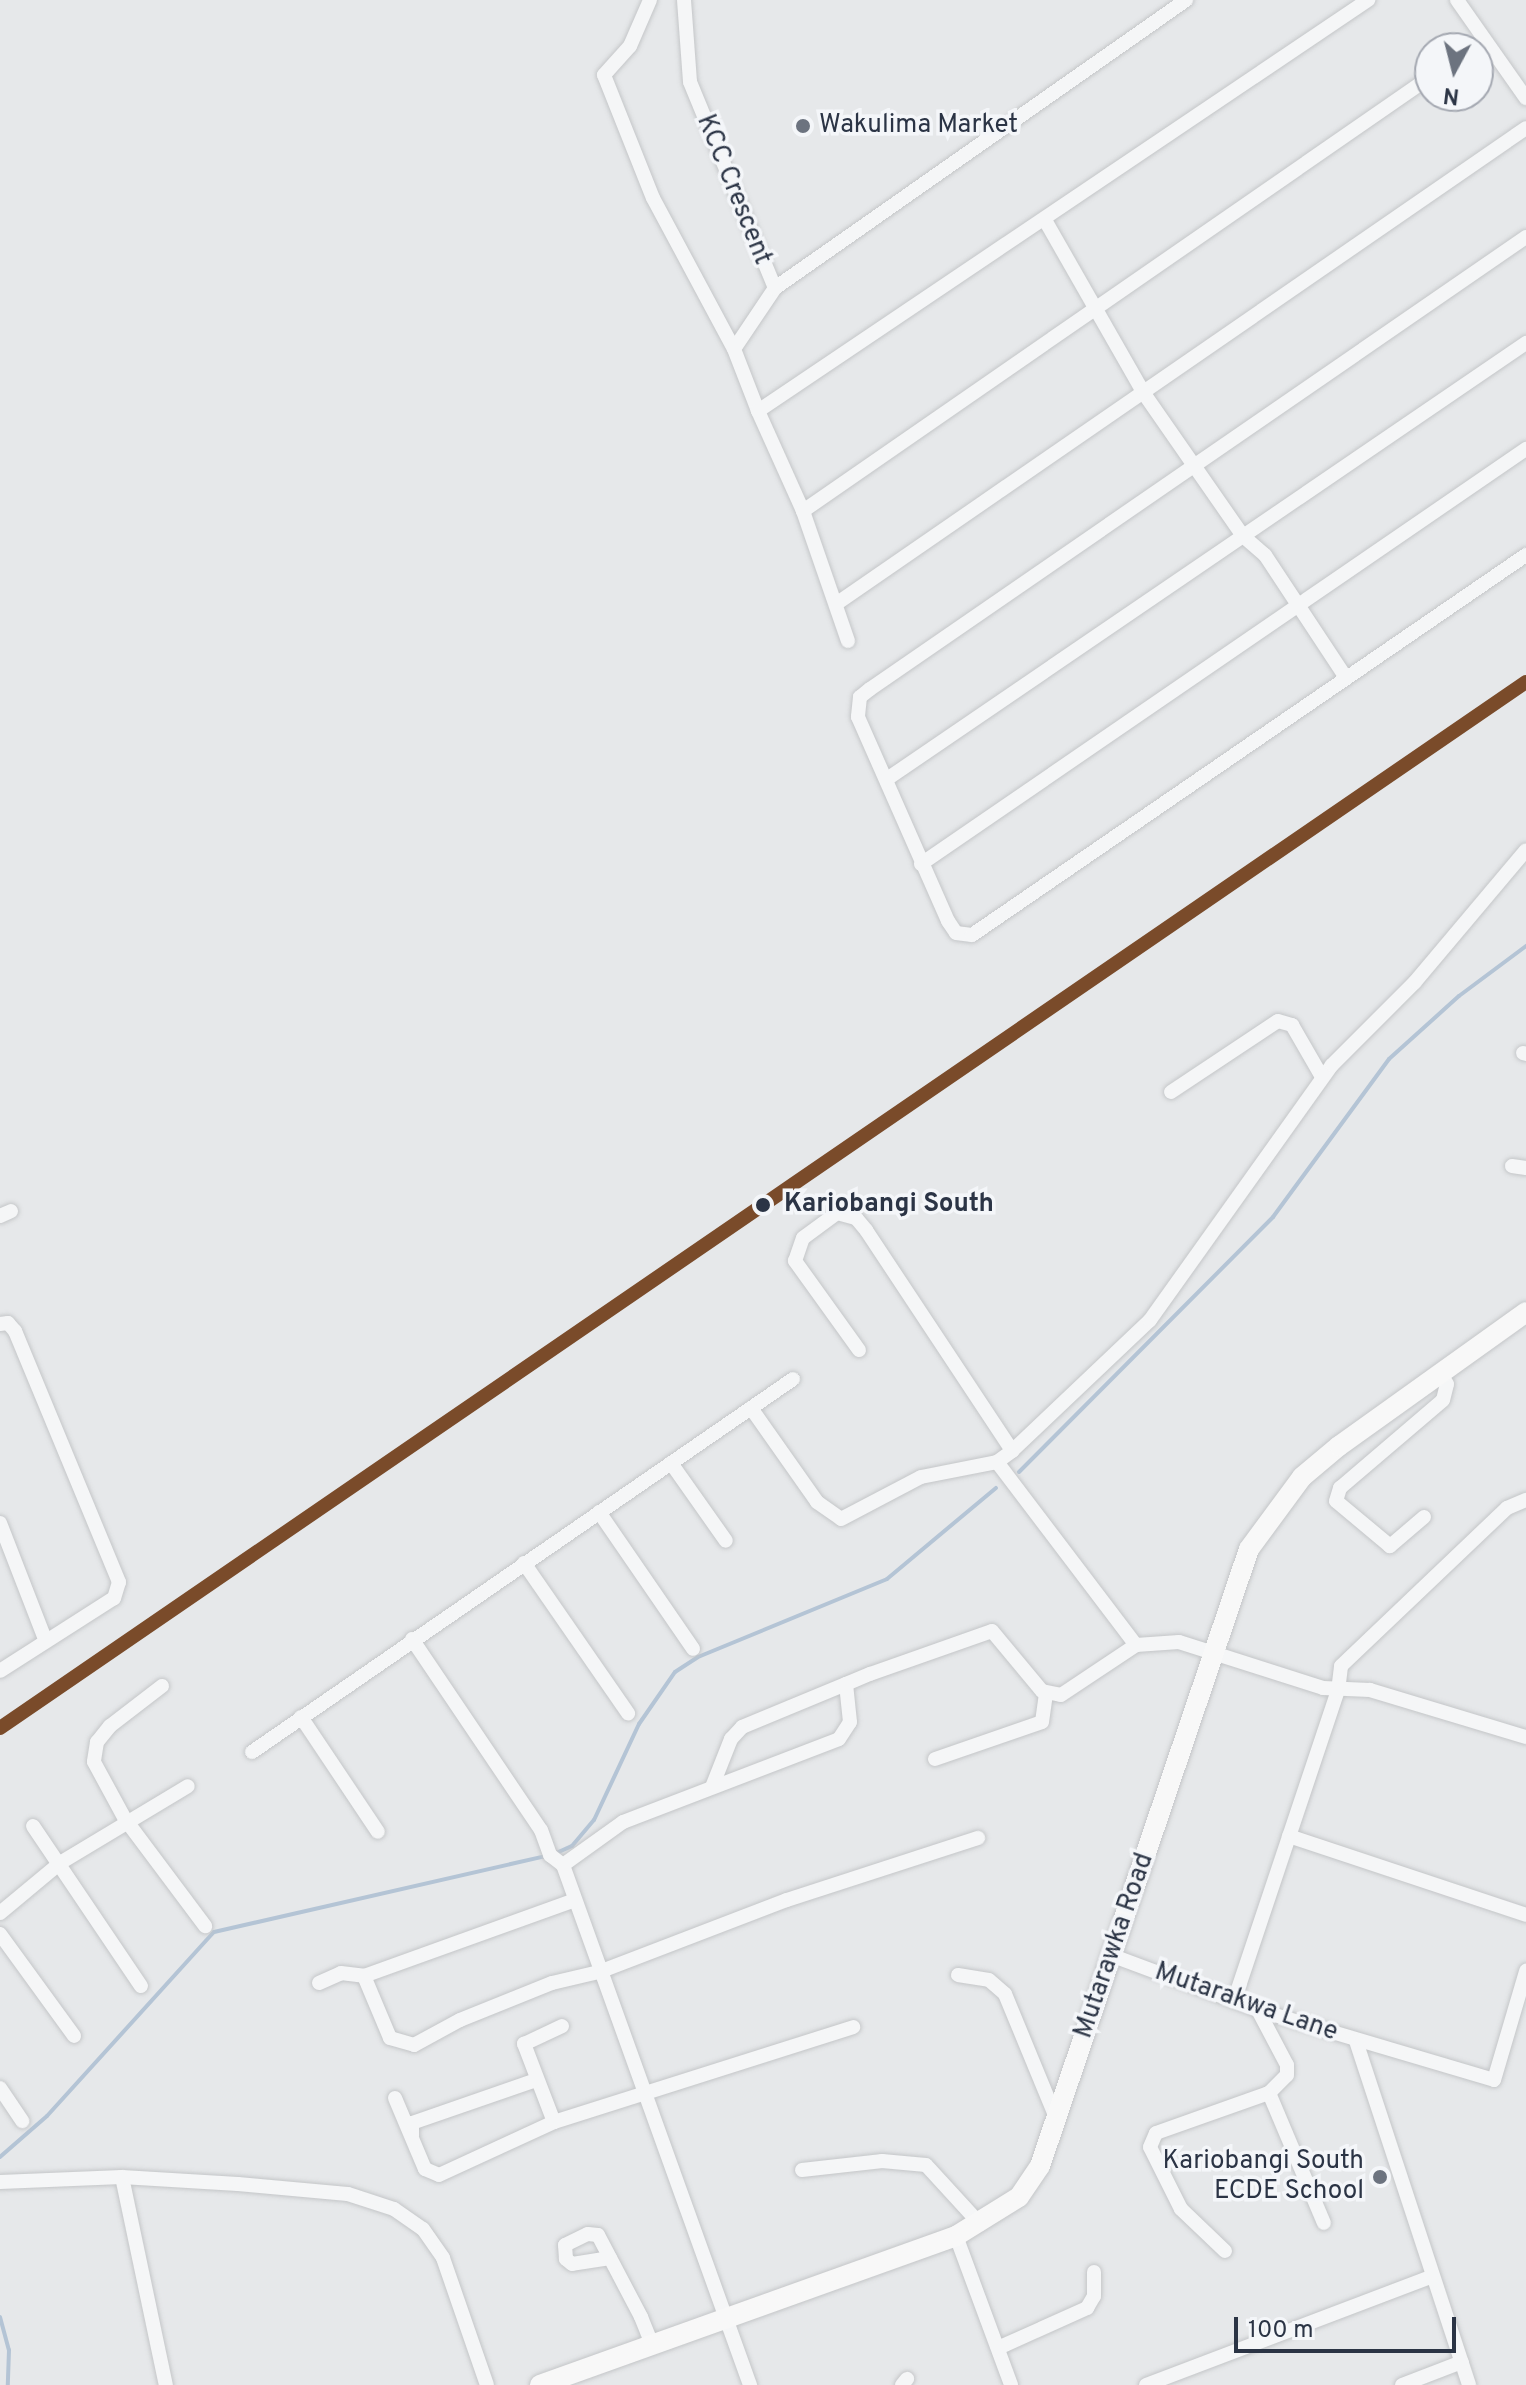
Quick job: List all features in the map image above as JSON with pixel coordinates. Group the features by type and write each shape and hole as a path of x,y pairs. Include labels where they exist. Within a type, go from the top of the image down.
{"street":[{"path":"650,0 630,46 604,75 653,198 734,349 803,511 848,641"},
{"name":"KCC Crescent","path":"684,0 690,82 775,288 734,349"},
{"path":"775,288 1186,0"},
{"path":"758,411 1368,0"},
{"path":"1457,0 1473,32"},
{"path":"1494,61 1526,98"},
{"path":"803,511 1414,88"},
{"path":"836,604 1145,395 1526,128"},
{"path":"1045,220 1145,395 1243,536 1265,555 1346,678"},
{"path":"1526,237 1194,463 860,697 858,717 921,864 956,933 972,935 1526,555"},
{"path":"887,779 1526,343"},
{"path":"921,864 1526,449"},
{"path":"751,1408 817,1502 841,1519 921,1477 997,1462 1158,1311 1322,1077 1415,982 1526,850"},
{"path":"1171,1092 1278,1021 1292,1025 1322,1077"},
{"path":"859,1350 795,1261 803,1238 837,1213 856,1218 866,1230 1012,1451"},
{"name":"Mutarawka Road","path":"540,2385 956,2236 980,2224 1019,2197 1035,2177 1056,2118 1249,1549 1279,1505 1339,1446 1526,1312"},
{"path":"0,1324 8,1323 15,1331 119,1582 114,1598 45,1639 0,1671"},
{"path":"1424,1517 1390,1546 1336,1501 1340,1488 1443,1400 1447,1384 1440,1373"},
{"path":"252,1752 793,1379"},
{"path":"997,1462 1136,1645"},
{"path":"671,1463 726,1541"},
{"path":"1234,2001 1338,1691 1341,1666 1507,1508 1526,1500"},
{"path":"599,1512 693,1649"},
{"path":"0,1523 45,1639"},
{"path":"524,1563 628,1713"},
{"path":"712,1787 731,1739 742,1727 988,1631 996,1633 1046,1694 1061,1695 1136,1645 1179,1642 1214,1657 1338,1691 1370,1690 1526,1737"},
{"path":"412,1639 541,1830 550,1855 563,1865 750,2385"},
{"path":"563,1865 623,1822 839,1739 850,1722 846,1684"},
{"path":"162,1686 110,1726 94,1752 125,1819 205,1926"},
{"path":"935,1759 1042,1722 1046,1694"},
{"path":"301,1717 378,1832"},
{"path":"0,1913 60,1863 125,1819 188,1786"},
{"path":"33,1826 141,1986"},
{"path":"1289,1836 1526,1915"},
{"path":"364,1976 390,2038 405,2046 552,1983 599,1972 787,1900 978,1838"},
{"path":"319,1983 341,1973 364,1976 575,1900"},
{"path":"0,1934 74,2036"},
{"name":"Mutarakwa Lane","path":"1113,1956 1258,2010 1356,2041 1469,2385"},
{"path":"1356,2041 1494,2080 1526,1971"},
{"path":"958,1975 989,1980 1005,1994 1056,2118"},
{"path":"1225,2251 1175,2201 1150,2147 1152,2139 1163,2130 1269,2093 1288,2071 1258,2010"},
{"path":"554,2122 524,2044 562,2026"},
{"path":"395,2098 425,2169 439,2175 554,2122 646,2096 853,2027"},
{"path":"412,2139 412,2123 536,2080"},
{"path":"0,2088 22,2121"},
{"path":"1269,2093 1324,2223"},
{"path":"802,2170 882,2161 926,2165 980,2224"},
{"path":"0,2182 122,2177 348,2194 394,2209 423,2229 443,2258 487,2385"},
{"path":"122,2177 166,2385"},
{"path":"956,2236 1011,2385"},
{"path":"610,2258 652,2344"},
{"path":"998,2348 1087,2308 1094,2296 1094,2272"},
{"path":"1146,2385 1431,2277"},
{"path":"1402,2385 1462,2362"}],"waterway":[{"path":"1019,1472 1273,1217 1389,1059 1459,996 1526,946"},
{"path":"554,1854 572,1846 594,1820 639,1724 675,1672 698,1657 887,1579 996,1488"},
{"path":"0,2157 47,2116 214,1932 545,1856"},
{"path":"0,2317 9,2350 8,2385"}],"transit line":[{"path":"0,1728 1526,682"}],"place":[{"name":"Wakulima Market","path":"803,126"},
{"name":"Kariobangi South","path":"763,1205"},
{"name":"Kariobangi South ECDE School","path":"1380,2177"}]}
